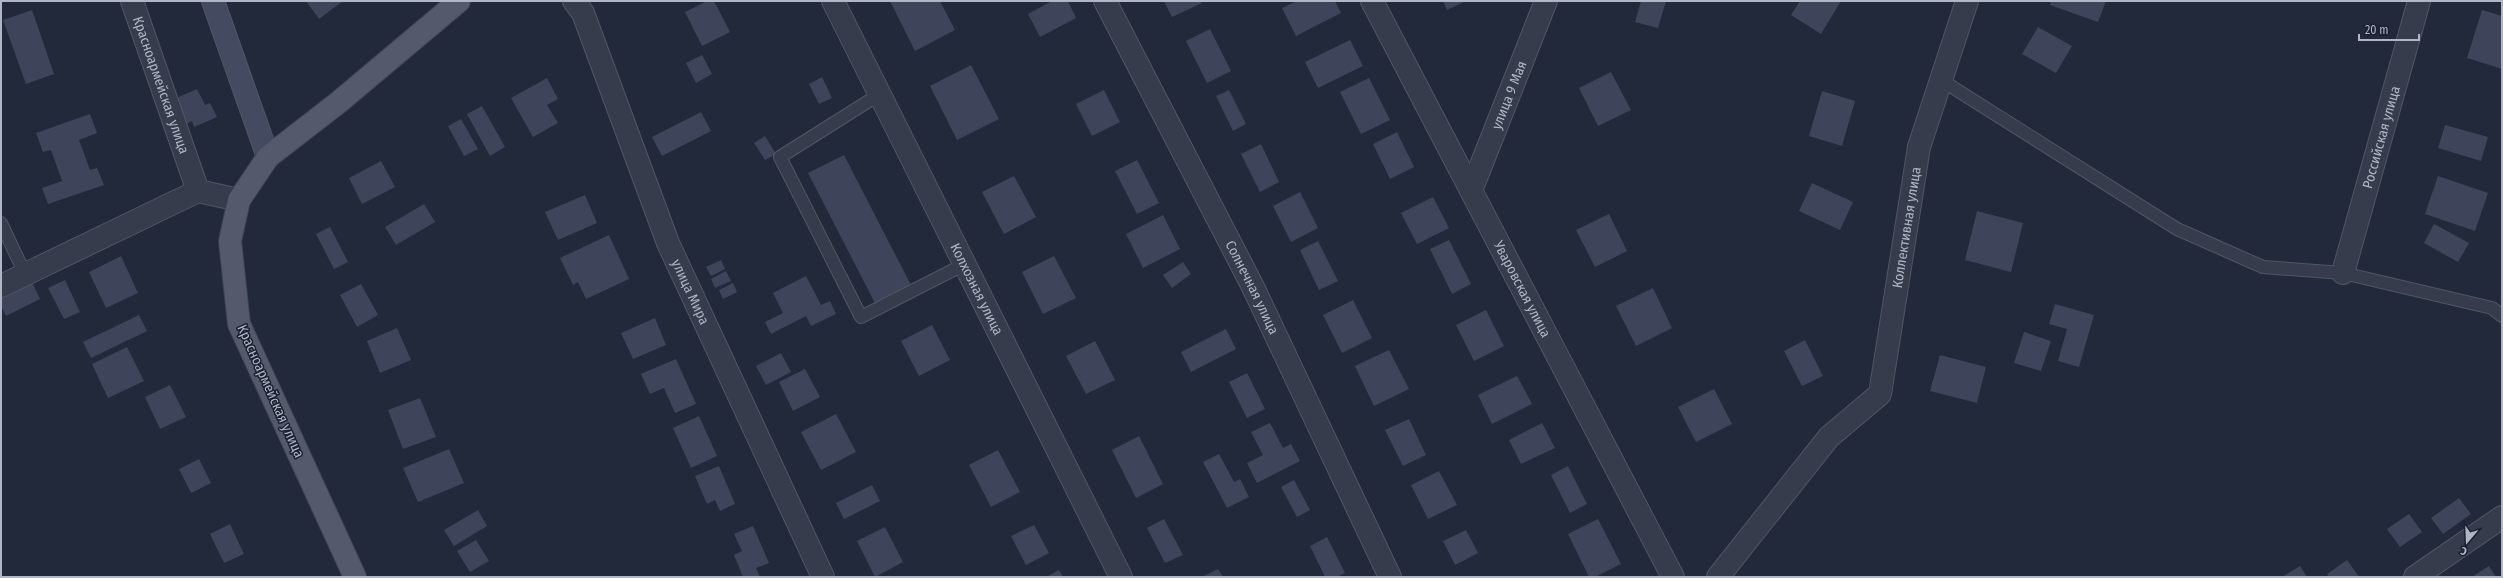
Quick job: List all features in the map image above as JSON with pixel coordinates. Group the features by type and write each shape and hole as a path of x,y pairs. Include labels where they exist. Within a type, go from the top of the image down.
{"main road":[{"name":"Красноармейская улица","path":"355,577 239,324 230,241 239,200 268,157 339,102 459,1"}],"street":[{"name":"Красноармейская улица","path":"132,1 198,191"},
{"path":"213,1 268,157"},
{"name":"улица Мира","path":"574,1 583,13 668,243 823,577"},
{"name":"Колхозная улица","path":"833,1 1121,577"},
{"name":"Солнечная улица","path":"1105,1 1253,288 1390,577"},
{"name":"Уваровская улица","path":"1372,1 1472,188 1673,577"},
{"name":"улица 9 Мая","path":"1472,188 1546,1"},
{"name":"Коллективная улица","path":"1718,577 1829,437 1880,394 1919,147 1967,1"},
{"name":"Российская улица","path":"2343,273 2419,1"},
{"path":"1,286 198,191 239,200"},
{"path":"2415,577 2502,517"}],"lane":[{"path":"1941,80 2177,228 2263,267 2343,273 2492,308 2502,316"},
{"path":"880,94 780,157 861,317 965,264"},
{"path":"1,223 25,274"}],"building":[{"path":"306,1 343,1 319,19"},
{"path":"707,1 714,1 730,32 702,46 685,12"},
{"path":"890,1 940,1 955,30 915,51"},
{"path":"1052,1 1068,1 1076,18 1040,37 1028,14"},
{"path":"1164,1 1201,1 1202,3 1172,17"},
{"path":"1297,1 1335,1 1341,13 1296,36 1282,8"},
{"path":"1443,1 1466,1 1447,10"},
{"path":"1641,1 1666,1 1658,28 1635,22"},
{"path":"1800,1 1841,1 1821,34 1791,15"},
{"path":"2051,1 2106,1 2098,22 2050,5"},
{"path":"32,10 54,74 26,84 3,20"},
{"path":"2482,10 2502,16 2502,69 2467,58"},
{"path":"2038,27 2072,46 2056,73 2022,54"},
{"path":"1210,29 1231,71 1207,83 1186,41"},
{"path":"1350,40 1363,66 1318,88 1305,62"},
{"path":"702,55 712,74 696,83 686,63"},
{"path":"971,65 999,119 957,140 930,86"},
{"path":"1611,72 1631,110 1598,126 1579,88"},
{"path":"822,77 832,98 819,104 809,84"},
{"path":"547,78 558,99 547,105 558,123 533,137 511,98"},
{"path":"1369,78 1390,120 1361,134 1340,92"},
{"path":"197,89 205,105 210,103 217,117 194,127 192,121 186,124 174,99"},
{"path":"1104,90 1120,122 1092,136 1076,104"},
{"path":"1229,90 1246,124 1233,131 1216,96"},
{"path":"1822,91 1855,101 1842,146 1809,136"},
{"path":"482,106 505,147 490,156 467,114"},
{"path":"701,112 711,131 662,156 652,137"},
{"path":"90,114 97,133 79,140 90,170 97,168 104,185 48,204 42,188 62,181 51,150 43,152 36,133"},
{"path":"461,119 478,149 464,156 448,126"},
{"path":"2445,125 2488,137 2481,161 2438,148"},
{"path":"1397,132 1414,167 1390,179 1373,144"},
{"path":"765,136 776,154 765,160 754,143"},
{"path":"1261,144 1279,182 1260,192 1241,154"},
{"path":"844,155 912,287 876,305 808,173"},
{"path":"1137,160 1159,203 1137,214 1115,171"},
{"path":"381,161 395,187 362,204 349,178"},
{"path":"1014,176 1036,217 1004,234 982,192"},
{"path":"2438,176 2488,193 2475,231 2425,214"},
{"path":"1812,183 1853,202 1840,230 1799,211"},
{"path":"1300,192 1318,228 1291,242 1273,206"},
{"path":"585,195 597,223 558,240 545,212"},
{"path":"1433,197 1449,228 1417,244 1401,213"},
{"path":"424,204 435,222 396,245 385,227"},
{"path":"1977,211 2023,223 2011,272 1965,260"},
{"path":"1609,214 1627,251 1595,267 1576,230"},
{"path":"1163,215 1180,249 1143,268 1126,234"},
{"path":"2434,224 2469,243 2458,262 2424,243"},
{"path":"330,227 348,262 334,269 316,234"},
{"path":"609,235 629,279 586,299 578,282 573,285 560,258"},
{"path":"1449,240 1471,284 1452,294 1430,249"},
{"path":"1318,241 1338,281 1319,290 1300,250"},
{"path":"121,256 138,293 106,308 89,272"},
{"path":"1054,256 1076,298 1043,314 1022,272"},
{"path":"721,260 725,269 711,276 706,267"},
{"path":"1183,262 1191,274 1172,288 1163,275"},
{"path":"726,271 731,281 715,288 711,279"},
{"path":"806,276 821,305 830,301 836,314 811,326 806,316 771,334 765,322 783,313 773,293"},
{"path":"65,280 80,312 64,319 48,288"},
{"path":"32,282 40,299 6,316 1,306 1,297"},
{"path":"733,283 737,292 723,299 719,290"},
{"path":"361,284 378,315 357,327 340,295"},
{"path":"1653,288 1672,328 1636,346 1616,306"},
{"path":"1353,300 1372,338 1342,353 1323,315"},
{"path":"2055,304 2094,315 2079,367 2058,361 2067,329 2049,324"},
{"path":"1486,310 1504,346 1474,361 1456,325"},
{"path":"139,315 147,331 91,358 83,342"},
{"path":"655,318 666,345 633,359 621,333"},
{"path":"932,325 950,360 919,376 901,341"},
{"path":"397,328 411,360 380,373 367,341"},
{"path":"1226,329 1236,349 1191,372 1181,352"},
{"path":"2024,332 2051,341 2041,371 2014,363"},
{"path":"1805,340 1823,376 1802,386 1784,351"},
{"path":"1095,341 1115,380 1086,394 1066,356"},
{"path":"127,347 144,381 108,398 92,364"},
{"path":"1389,350 1409,389 1374,406 1355,366"},
{"path":"781,353 791,372 766,385 756,366"},
{"path":"1940,355 1986,367 1977,403 1930,391"},
{"path":"676,359 696,404 675,413 664,388 650,394 641,374"},
{"path":"805,369 820,397 793,411 779,382"},
{"path":"1247,373 1265,409 1247,418 1229,382"},
{"path":"1517,376 1532,404 1492,424 1478,395"},
{"path":"170,385 186,417 160,429 145,397"},
{"path":"1714,389 1732,424 1696,442 1678,407"},
{"path":"420,398 436,437 403,449 388,410"},
{"path":"836,414 856,452 821,470 801,432"},
{"path":"699,416 717,456 691,468 673,428"},
{"path":"1409,419 1426,455 1403,466 1385,430"},
{"path":"1270,423 1283,448 1291,444 1300,461 1257,483 1247,463 1263,455 1251,432"},
{"path":"1542,423 1555,448 1521,464 1509,440"},
{"path":"1139,436 1163,484 1136,498 1112,450"},
{"path":"449,449 464,483 418,502 403,468"},
{"path":"998,450 1020,492 991,507 969,465"},
{"path":"1219,454 1234,482 1240,479 1249,497 1227,508 1203,462"},
{"path":"199,459 211,483 191,493 179,469"},
{"path":"719,466 735,504 720,511 715,500 707,504 695,476"},
{"path":"1568,466 1587,504 1570,513 1551,475"},
{"path":"1439,471 1457,505 1428,519 1411,485"},
{"path":"1294,480 1310,510 1297,517 1281,487"},
{"path":"872,485 880,501 844,519 836,503"},
{"path":"2459,498 2471,514 2443,534 2431,518"},
{"path":"478,510 487,526 454,546 444,530"},
{"path":"2409,514 2422,532 2400,547 2387,529"},
{"path":"1164,519 1183,555 1165,563 1147,528"},
{"path":"1598,519 1621,564 1595,577 1589,577 1568,534"},
{"path":"230,524 244,554 224,563 210,534"},
{"path":"1034,525 1049,553 1026,565 1011,536"},
{"path":"753,526 769,563 756,568 760,577 743,577 734,555 742,551 734,534"},
{"path":"885,527 903,562 875,577 857,541"},
{"path":"1466,530 1478,553 1455,565 1443,541"},
{"path":"1327,537 1345,573 1337,577 1325,577 1310,546"},
{"path":"476,540 489,561 470,572 457,551"},
{"path":"2347,560 2359,577 2329,577 2327,574"},
{"path":"2300,566 2307,577 2282,577"},
{"path":"2489,566 2496,577 2472,577"},
{"path":"1218,569 1223,577 1202,577"},
{"path":"1059,570 1063,577 1046,577"}]}
